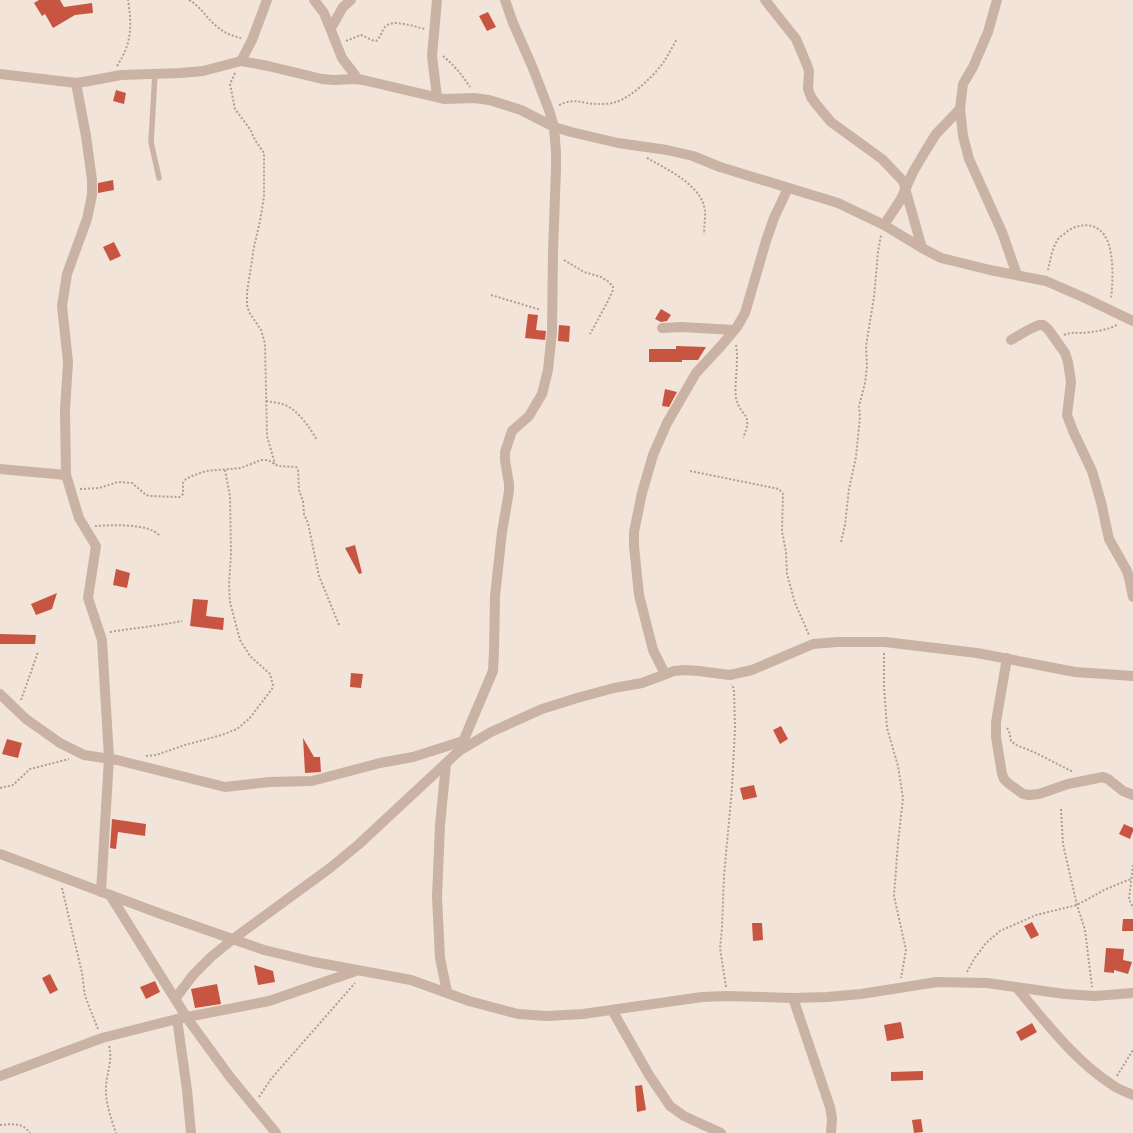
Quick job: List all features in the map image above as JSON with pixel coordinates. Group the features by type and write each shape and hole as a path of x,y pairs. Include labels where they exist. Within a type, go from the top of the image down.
{"street":[{"path":"240,61 252,40 267,0"},
{"path":"314,0 324,13 342,58 358,79"},
{"path":"331,28 343,6 351,0"},
{"path":"437,0 433,48 433,64 437,97"},
{"path":"175,999 193,975 211,957 233,939 330,868 358,845 446,764 461,746 493,671 494,596 509,491 504,460 505,452 512,431 528,416 542,394 548,370 552,332 556,170 554,127 549,110 505,0"},
{"path":"764,0 796,39 808,65 808,89 816,104 832,122 890,167 900,178 906,188 922,248"},
{"path":"997,0 988,32 975,62 963,84 960,109 963,136 968,159 1002,232 1017,275"},
{"path":"0,74 76,83 89,82 110,76 203,71 240,61 322,79 358,79 444,99 477,98 489,100 521,110 554,127 590,137 693,156 720,167 838,203 884,225 941,258 1046,282 1085,298 1130,320"},
{"path":"76,83 88,149 92,180 92,196 87,219 67,274 62,306 68,362 65,410 66,475 79,518 96,546 88,598 101,634 109,758 105,893 175,999 182,1019 192,1133"},
{"path":"884,225 901,199 919,161 936,134 960,109"},
{"path":"666,674 653,650 639,595 634,532 642,492 653,455 667,423 696,373 734,330 745,313 749,304 766,241 774,218 788,188"},
{"path":"1011,340 1041,324 1048,329 1065,353 1070,375 1067,415 1092,471 1101,502 1109,539 1130,578 1133,597"},
{"path":"662,328 681,327 734,330"},
{"path":"0,469 66,475"},
{"path":"2,698 26,719 60,743 84,755 109,758 212,785 233,787 269,782 312,781 380,763 461,746 542,709 577,698 606,690 642,683 666,674 685,670 730,675 752,670 813,644 837,642 885,642 977,653 1076,672 1133,676"},
{"path":"1007,658 996,724 996,737 1002,774 1008,783 1023,794 1029,795 1039,794 1094,777 1106,777 1123,791 1133,795"},
{"path":"446,764 440,825 437,897 440,958 447,992"},
{"path":"0,854 264,950 321,963 411,980 469,1001 518,1014 547,1016 584,1014 702,997 833,997 899,989 937,982 963,982 1094,996 1133,993"},
{"path":"0,1076 103,1038 182,1019 269,1001 363,971"},
{"path":"1016,987 1068,1047 1090,1069 1112,1085 1133,1095"},
{"path":"793,998 830,1107 832,1118 831,1133"},
{"path":"612,1010 649,1075 670,1106 684,1116 721,1133"},
{"path":"182,1019 276,1133"}],"lane":[{"path":"155,74 151,142 159,178"}],"path":[{"path":"110,76 122,58 129,41 131,30 128,0"},
{"path":"189,0 204,12 213,24 225,33 238,38 252,40"},
{"path":"336,45 362,35 376,41 380,38 384,28 393,22 434,31"},
{"path":"549,110 570,100 593,104 607,104 624,99 639,88 659,68 677,38"},
{"path":"433,48 452,64 464,78 477,98"},
{"path":"240,61 230,84 235,109 250,129 255,140 264,153 264,197 254,247 247,292 247,305 249,312 261,330 265,344 267,436 275,464"},
{"path":"645,157 683,179 700,196 704,205 704,234"},
{"path":"841,542 845,525 849,489 856,457 860,417 859,406 865,383 867,366 866,346 874,297 878,252 884,225"},
{"path":"1046,282 1048,269 1057,240 1067,231 1076,226 1088,225 1097,228 1103,233 1108,241 1110,254 1113,282 1109,309"},
{"path":"553,249 569,264 584,272 601,277 609,282 613,287 607,303 590,334"},
{"path":"491,295 552,313"},
{"path":"1057,340 1068,333 1083,333 1114,327 1130,320"},
{"path":"734,330 737,355 736,396 737,402 748,424 743,438"},
{"path":"266,401 283,404 288,407 310,427 317,440"},
{"path":"69,488 86,490 99,488 118,482 132,483 149,496 180,497 183,494 183,483 192,476 206,471 241,468 261,460 268,460 279,466 296,467 298,470 299,490 303,501 304,514 308,523 319,576 339,625"},
{"path":"144,756 156,755 222,735 237,728 249,719 272,689 273,685 270,674 250,656 240,640 230,602 230,496 226,470"},
{"path":"690,471 779,489 782,491 782,531 786,552 787,574 795,604 813,644"},
{"path":"84,526 114,525 141,528 152,530 160,536"},
{"path":"101,634 182,621"},
{"path":"885,642 884,686 888,728 898,766 903,798 897,850 894,896 906,950 899,989"},
{"path":"17,710 38,652"},
{"path":"724,675 731,682 734,690 735,728 720,948 727,996"},
{"path":"996,724 1009,729 1011,740 1016,745 1060,765 1086,780"},
{"path":"0,788 13,785 30,769 84,755"},
{"path":"1061,809 1063,844 1077,905 1085,930 1094,996"},
{"path":"1133,865 1129,900 1133,908"},
{"path":"60,877 82,973 85,996 111,1056 106,1087 106,1099 116,1133"},
{"path":"963,982 974,959 986,944 1000,931 1036,915 1077,905 1106,889 1132,879"},
{"path":"253,1105 271,1079 319,1022 353,985 363,971"},
{"path":"1112,1085 1133,1050"},
{"path":"0,1125 22,1125 30,1133"}],"building":[{"path":"39,0 60,0 64,7 92,3 93,13 75,15 53,28 45,14 42,16 34,3"},
{"path":"488,12 496,27 487,31 479,16"},
{"path":"116,90 126,93 124,104 113,101"},
{"path":"113,180 114,190 98,193 98,183"},
{"path":"114,242 121,256 110,261 103,247"},
{"path":"661,309 671,315 667,321 661,322 655,319"},
{"path":"528,314 538,315 536,330 546,331 545,340 525,338"},
{"path":"559,325 570,326 569,342 558,341"},
{"path":"676,346 706,347 698,360 682,360 682,362 649,362 649,349 676,349"},
{"path":"665,389 677,392 669,407 662,406"},
{"path":"355,545 362,573 359,574 345,548"},
{"path":"116,569 130,573 127,588 113,585"},
{"path":"57,593 52,609 36,615 31,604"},
{"path":"193,599 208,600 206,616 224,618 223,630 190,626"},
{"path":"0,634 36,635 35,644 0,644"},
{"path":"351,673 363,674 361,688 350,687"},
{"path":"781,726 788,739 780,744 773,730"},
{"path":"303,738 314,757 320,757 321,772 305,773"},
{"path":"7,739 22,743 18,758 2,754"},
{"path":"754,785 757,797 743,800 740,788"},
{"path":"112,819 146,824 145,836 118,832 116,849 110,848"},
{"path":"1124,824 1133,828 1130,839 1119,834"},
{"path":"1123,919 1133,919 1133,931 1122,931"},
{"path":"1032,922 1039,935 1031,939 1024,926"},
{"path":"752,923 762,923 763,940 753,941"},
{"path":"1106,948 1124,949 1123,960 1132,962 1128,974 1114,970 1114,973 1104,972"},
{"path":"254,965 273,971 275,982 258,985"},
{"path":"50,974 58,990 50,994 42,978"},
{"path":"155,981 160,992 146,999 140,987"},
{"path":"217,984 221,1004 195,1008 191,989"},
{"path":"901,1022 904,1038 887,1041 884,1025"},
{"path":"1032,1023 1037,1032 1021,1041 1016,1032"},
{"path":"923,1071 923,1080 891,1081 891,1072"},
{"path":"642,1085 646,1110 637,1112 635,1086"},
{"path":"921,1119 923,1132 914,1133 912,1120"}]}
